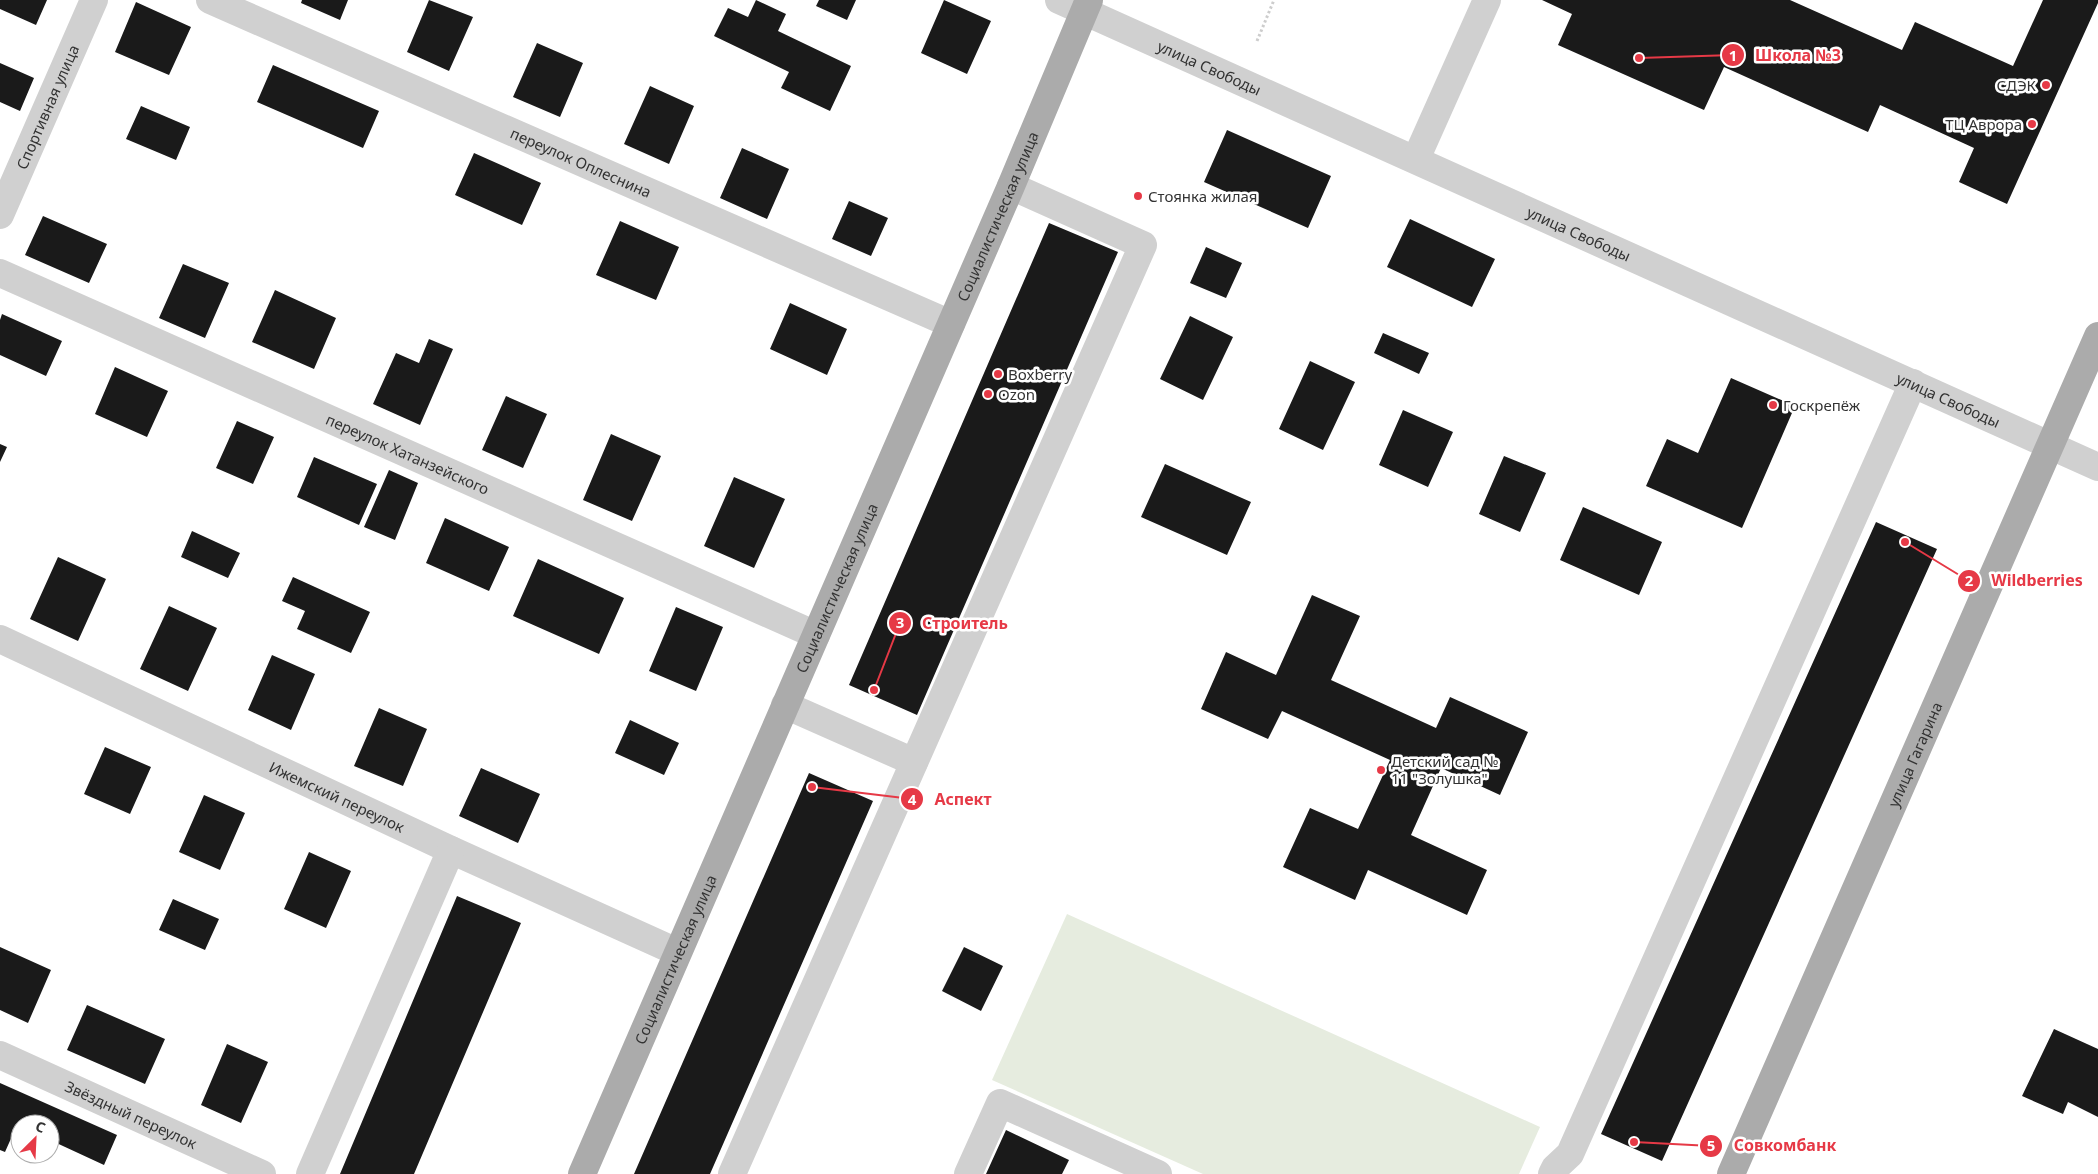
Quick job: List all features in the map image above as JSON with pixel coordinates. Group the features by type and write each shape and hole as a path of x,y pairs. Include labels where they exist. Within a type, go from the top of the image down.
{"main road":[{"name":"Социалистическая улица","path":"582,1174 1011,186 1086,6"},
{"name":"улица Гагарина","path":"1731,1174 2098,336"}],"street":[{"name":"Спортивная улица","path":"0,215 94,0"},
{"name":"переулок Оплеснина","path":"210,0 951,324"},
{"name":"улица Свободы","path":"1059,0 1086,6 1416,159 2098,467"},
{"path":"1416,159 1486,0"},
{"path":"732,1174 1143,245 1011,186"},
{"name":"переулок Хатанзейского","path":"0,274 816,635"},
{"path":"1552,1174 1555,1168 1570,1154 1914,383"},
{"name":"Ижемский переулок","path":"0,639 451,850 677,952"},
{"path":"785,705 914,762"},
{"path":"310,1174 451,850"},
{"name":"Звёздный переулок","path":"0,1056 262,1174"},
{"path":"968,1174 1000,1103 1158,1174"}],"path":[{"path":"1257,41 1274,0"}],"shaded area":[{"path":"1067,914 1540,1127 1519,1174 1203,1174 992,1080"}],"building":[{"path":"0,0 47,0 36,25 0,9"},
{"path":"302,0 348,0 340,20 301,3"},
{"path":"429,0 473,17 449,71 407,52"},
{"path":"756,0 786,14 778,31 851,66 830,111 781,88 789,72 714,36 728,8 748,17"},
{"path":"819,0 856,0 847,20 816,6"},
{"path":"944,0 991,21 967,74 921,53"},
{"path":"1542,0 1790,0 1902,50 1915,22 2013,66 2043,0 2098,0 2098,3 2007,204 1959,182 1974,148 1880,105 1868,132 1724,67 1704,110 1558,45 1572,14"},
{"path":"136,2 191,27 169,75 115,52"},
{"path":"537,43 583,63 560,117 513,97"},
{"path":"0,63 34,78 20,111 0,102"},
{"path":"273,65 379,111 363,148 257,102"},
{"path":"650,86 694,106 669,164 624,144"},
{"path":"141,106 190,127 176,160 126,139"},
{"path":"1227,130 1331,176 1308,228 1204,182"},
{"path":"742,148 789,169 767,219 720,198"},
{"path":"474,153 541,183 522,225 455,195"},
{"path":"849,201 888,218 871,256 832,239"},
{"path":"43,216 107,244 89,283 25,255"},
{"path":"1410,219 1495,259 1472,307 1387,267"},
{"path":"620,221 679,247 656,300 596,275"},
{"path":"1049,223 1118,252 917,715 849,685"},
{"path":"1206,247 1242,263 1226,298 1190,283"},
{"path":"183,264 229,283 205,338 159,318"},
{"path":"275,290 336,318 314,369 252,342"},
{"path":"790,303 847,329 827,375 770,349"},
{"path":"2,314 62,341 46,376 0,355 0,320"},
{"path":"1190,316 1233,337 1203,400 1160,379"},
{"path":"1383,333 1429,353 1419,374 1374,353"},
{"path":"429,339 453,349 420,425 373,404 396,353 419,363"},
{"path":"1310,361 1355,382 1323,450 1279,429"},
{"path":"115,367 168,391 147,437 95,414"},
{"path":"1731,378 1795,406 1742,528 1646,486 1667,439 1698,453"},
{"path":"506,396 547,414 523,468 482,450"},
{"path":"1403,410 1453,432 1428,487 1379,465"},
{"path":"237,421 274,437 253,484 216,468"},
{"path":"611,434 661,456 632,521 583,500"},
{"path":"0,444 7,447 0,462"},
{"path":"1504,456 1546,473 1520,532 1479,514"},
{"path":"314,457 377,484 359,525 297,497"},
{"path":"1165,464 1251,502 1227,555 1141,517"},
{"path":"389,470 418,483 395,540 364,527"},
{"path":"734,477 785,499 754,568 704,546"},
{"path":"1583,507 1662,542 1639,595 1560,560"},
{"path":"445,518 509,547 489,591 426,563"},
{"path":"1876,522 1937,549 1662,1161 1601,1134"},
{"path":"192,531 240,553 228,578 181,557"},
{"path":"58,557 106,579 78,641 30,619"},
{"path":"538,559 624,598 599,654 513,616"},
{"path":"293,577 370,612 351,653 297,629 305,611 282,601"},
{"path":"1312,595 1360,616 1331,680 1436,728 1450,697 1528,732 1500,795 1441,768 1411,835 1487,870 1467,915 1368,870 1355,900 1283,867 1310,808 1358,829 1390,760 1282,711 1268,739 1201,709 1226,652 1276,675"},
{"path":"169,606 217,628 188,691 140,669"},
{"path":"676,607 723,627 696,691 649,671"},
{"path":"272,655 315,674 291,730 248,710"},
{"path":"379,708 427,729 403,786 354,766"},
{"path":"630,720 679,743 664,775 615,753"},
{"path":"105,747 151,767 130,814 84,794"},
{"path":"481,768 540,794 518,843 459,816"},
{"path":"809,773 873,801 710,1174 634,1174"},
{"path":"204,795 245,813 220,870 179,852"},
{"path":"309,852 351,871 326,928 284,909"},
{"path":"457,896 521,923 414,1174 340,1174"},
{"path":"173,899 219,919 205,950 159,930"},
{"path":"0,947 51,970 28,1023 0,1010"},
{"path":"964,947 1003,966 981,1011 942,991"},
{"path":"87,1005 165,1039 145,1084 67,1050"},
{"path":"2054,1029 2098,1049 2098,1117 2068,1102 2063,1114 2022,1096"},
{"path":"227,1044 268,1062 241,1123 201,1105"},
{"path":"0,1083 117,1135 104,1165 60,1145 60,1114 10,1114 10,1141 5,1152 0,1150"},
{"path":"1006,1130 1069,1160 1062,1174 986,1174"}],"place":[{"name":"Школа №3","path":"1639,58"},
{"name":"СДЭК","path":"2046,85"},
{"name":"ТЦ Аврора","path":"2032,124"},
{"name":"Стоянка жилая","path":"1138,196"},
{"name":"Boxberry","path":"998,374"},
{"name":"Ozon","path":"988,394"},
{"name":"Госкрепёж","path":"1773,405"},
{"name":"Wildberries","path":"1905,542"},
{"name":"Строитель","path":"874,690"},
{"name":"Детский сад № 11 \"Золушка\"","path":"1381,770"},
{"name":"Аспект","path":"812,787"},
{"name":"Совкомбанк","path":"1634,1142"}]}
